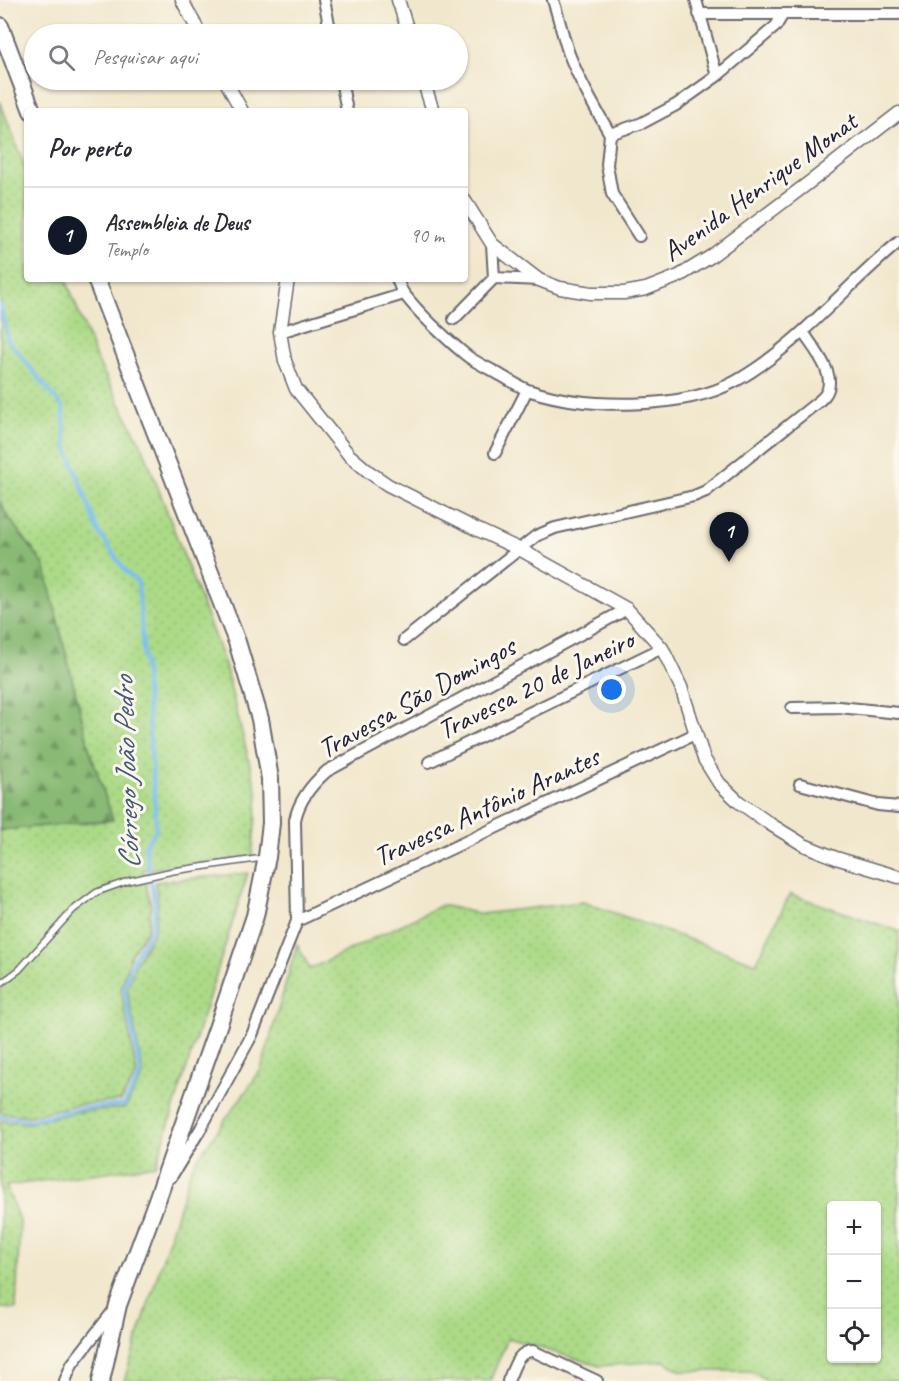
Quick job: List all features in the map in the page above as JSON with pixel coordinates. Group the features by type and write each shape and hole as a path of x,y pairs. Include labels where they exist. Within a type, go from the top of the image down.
{"highway":[{"path":"0,26 24,90"},
{"path":"24,90 31,108"},
{"path":"97,282 237,642 260,719 270,778 271,823 267,857 255,915 157,1200 118,1305 101,1381"}],"street":[{"path":"182,0 195,24"},
{"path":"324,0 329,24"},
{"path":"398,0 406,24"},
{"path":"554,0 568,52 593,105 610,134 607,165 612,194 639,236"},
{"path":"696,0 717,76"},
{"path":"699,14 899,14"},
{"path":"610,134 642,123 676,105 717,76 776,26 783,14"},
{"path":"230,90 240,108"},
{"path":"343,90 346,108"},
{"path":"426,90 432,108"},
{"name":"Avenida Henrique Monat","path":"468,206 492,244 539,280 560,288 591,293 624,293 646,289 679,276 719,250 899,112"},
{"path":"398,282 404,294 435,328 468,357 527,390 557,399 608,404 653,403 710,392 735,381 776,354 803,332 848,287 899,242"},
{"path":"454,319 494,278 492,244"},
{"path":"494,278 539,280"},
{"path":"288,282 280,332 285,361 296,388 349,455 388,484 521,550 627,609 662,648 681,687 704,759 720,783 739,802 804,845 836,858 899,877"},
{"path":"280,332 404,294"},
{"path":"404,640 536,536 555,528 694,496 706,491 826,394 829,381 826,369 803,332"},
{"path":"495,453 527,390"},
{"name":"Travessa São Domingos","path":"157,1200 201,1128 252,1035 297,921 295,820 297,808 313,783 327,771 627,609"},
{"name":"Travessa 20 de Janeiro","path":"429,762 662,648"},
{"path":"792,708 839,707 899,714"},
{"name":"Travessa Antônio Arantes","path":"297,921 695,734"},
{"path":"800,784 878,805 899,807"},
{"path":"65,1381 72,1364 118,1305"},
{"path":"508,1381 519,1357 525,1352 533,1351 597,1381"}],"lane":[{"path":"0,984 19,970 73,910 98,892 128,881 172,871 267,857"}],"green space":[{"path":"0,101 24,166 24,282 67,282 96,358 143,448 224,662 258,796 252,857 143,870 151,906 148,929 131,954 121,989 137,1074 121,1101 76,1105 30,1116 0,1113 0,830 113,820 90,751 44,565 6,514 0,501"},
{"path":"0,501 6,514 44,565 90,751 113,820 0,830"},
{"path":"248,873 156,1165 6,1186 20,1222 16,1309 0,1308 0,1121 28,1123 77,1112 125,1108 143,1075 127,989 137,960 154,932 158,904 155,882"},
{"path":"790,894 899,931 899,1381 768,1381 750,1371 682,1371 664,1361 599,1366 508,1338 490,1381 124,1381 192,1166 261,1070 297,944 310,969 442,905 480,914 583,902 756,963"}],"waterway":[{"name":"Córrego João Pedro","path":"0,305 8,340 63,408 66,444 98,531 126,572 138,582 156,830 145,845 155,906 152,929 134,958 124,988 141,1074 124,1105 77,1109 31,1120 0,1117"}],"place":[{"name":"Assembleia de Deus","path":"729,562"}]}
